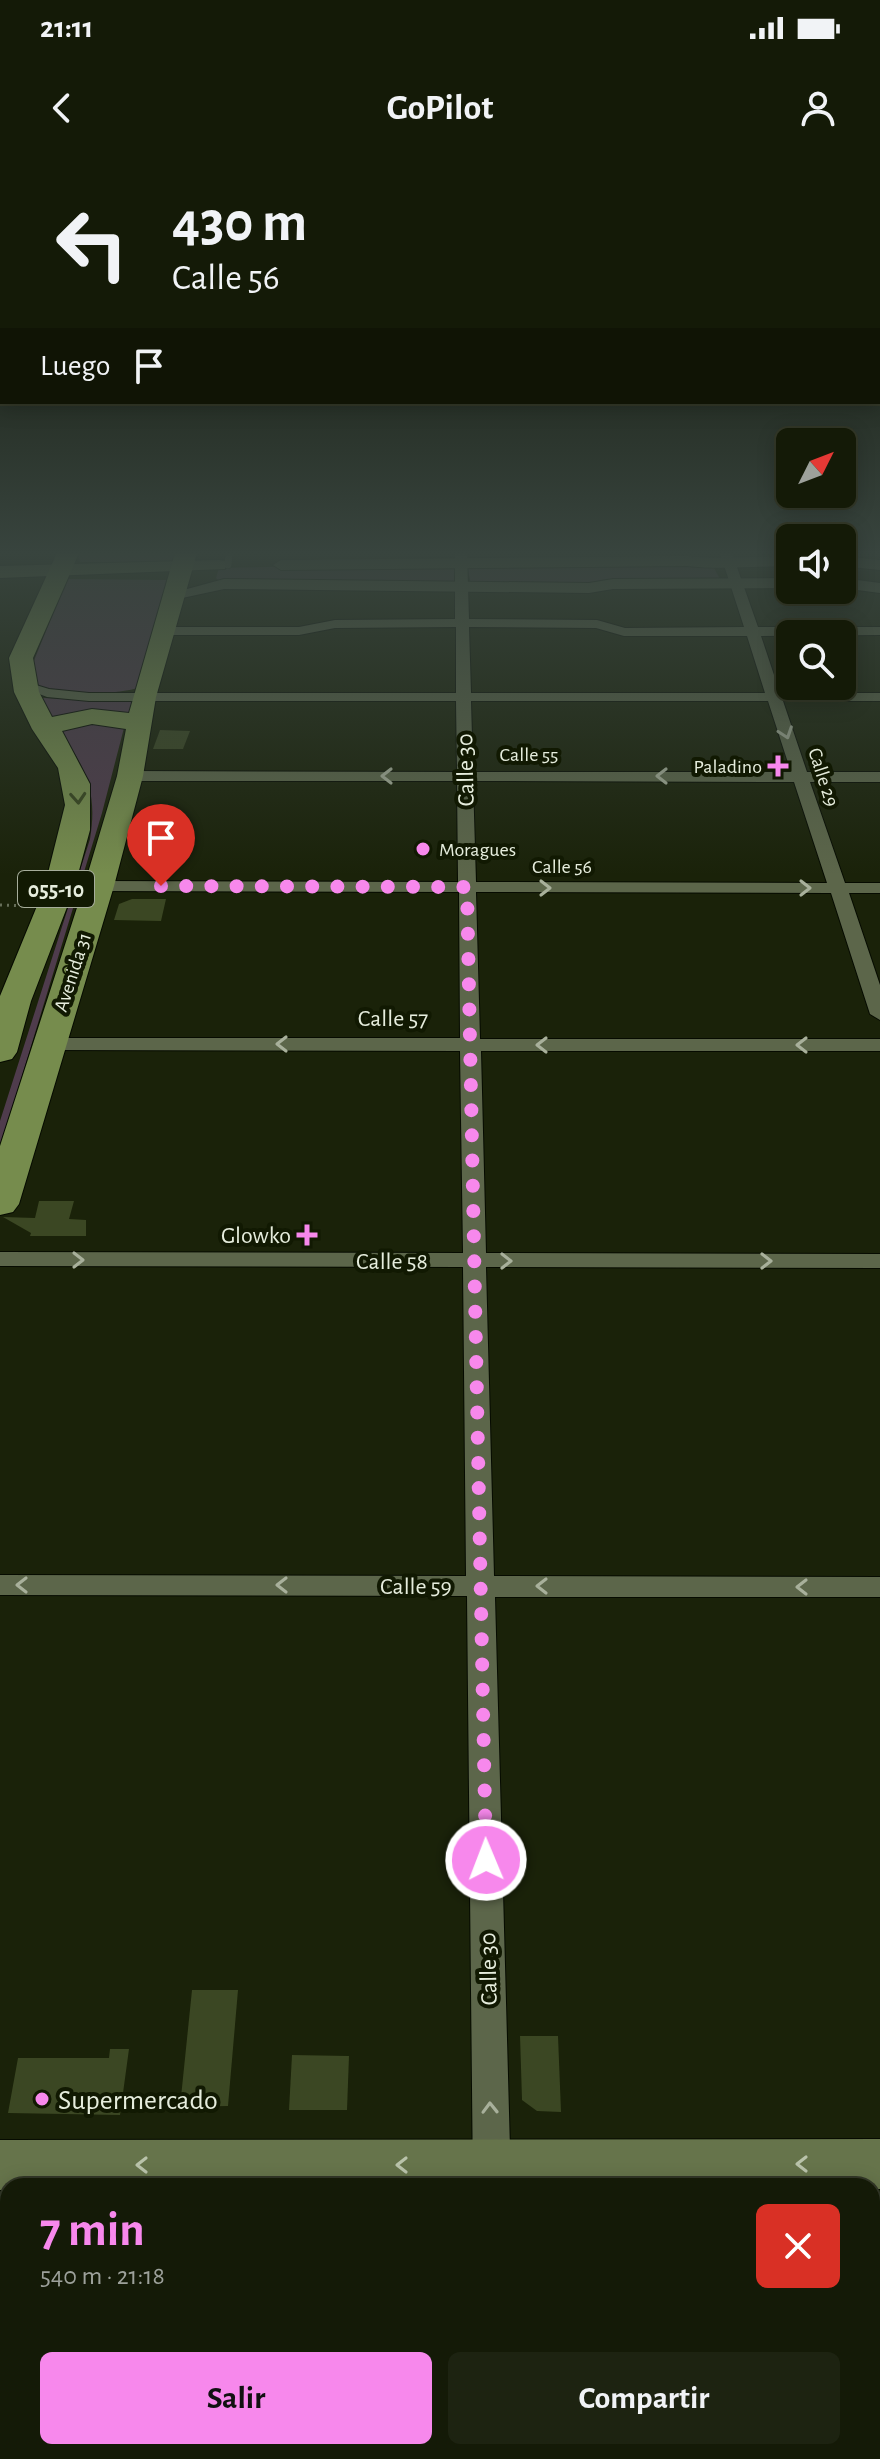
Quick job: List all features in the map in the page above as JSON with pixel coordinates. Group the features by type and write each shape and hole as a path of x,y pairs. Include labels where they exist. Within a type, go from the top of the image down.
{"highway":[{"path":"21,660 23,685"},
{"name":"Avenida 31","path":"0,1204 99,886 130,776 144,697 155,660"},
{"name":"Avenida 31","path":"0,1052 8,995 78,830 77,785 23,685"},
{"path":"45,729 89,717 118,718 139,725"}],"main road":[{"path":"0,2165 492,2175 880,2164"}],"street":[{"name":"Calle 30","path":"463,660 472,1261 492,2175"},
{"name":"Calle 29","path":"762,660 880,1014"},
{"path":"23,685 65,696 880,697"},
{"name":"Calle 55","path":"130,776 880,777"},
{"name":"Calle 56","path":"99,886 880,888"},
{"name":"Calle 57","path":"50,1044 880,1045"},
{"name":"Calle 58","path":"0,1259 880,1261"},
{"name":"Calle 59","path":"0,1585 880,1587"}],"shaded area":[{"path":"34,660 149,660 142,687 116,692 89,693 36,686 31,668"},
{"path":"42,698 134,701 130,717 50,718 42,707"},
{"path":"77,722 125,724 102,813 0,1148 0,1121 90,839 92,807 87,779 57,728"}],"building":[{"path":"160,730 190,731 183,749 153,749"},
{"path":"132,899 166,899 161,921 114,920 119,904"},
{"path":"39,1201 74,1201 69,1219 86,1220 86,1236 30,1236 31,1233 3,1217 35,1218"},
{"path":"192,1990 238,1990 228,2106 180,2107"},
{"path":"520,2036 558,2036 561,2112 537,2111 522,2100"},
{"path":"110,2049 129,2049 120,2115 8,2113 18,2058 109,2058"},
{"path":"292,2055 349,2056 347,2110 289,2110"}],"place":[{"name":"Paladino","path":"778,766"},
{"name":"Moragues","path":"423,849"},
{"name":"Glowko","path":"307,1235"},
{"name":"Supermercado","path":"42,2099"}],"route":[{"path":"161,886 467,887 486,1860"}]}
